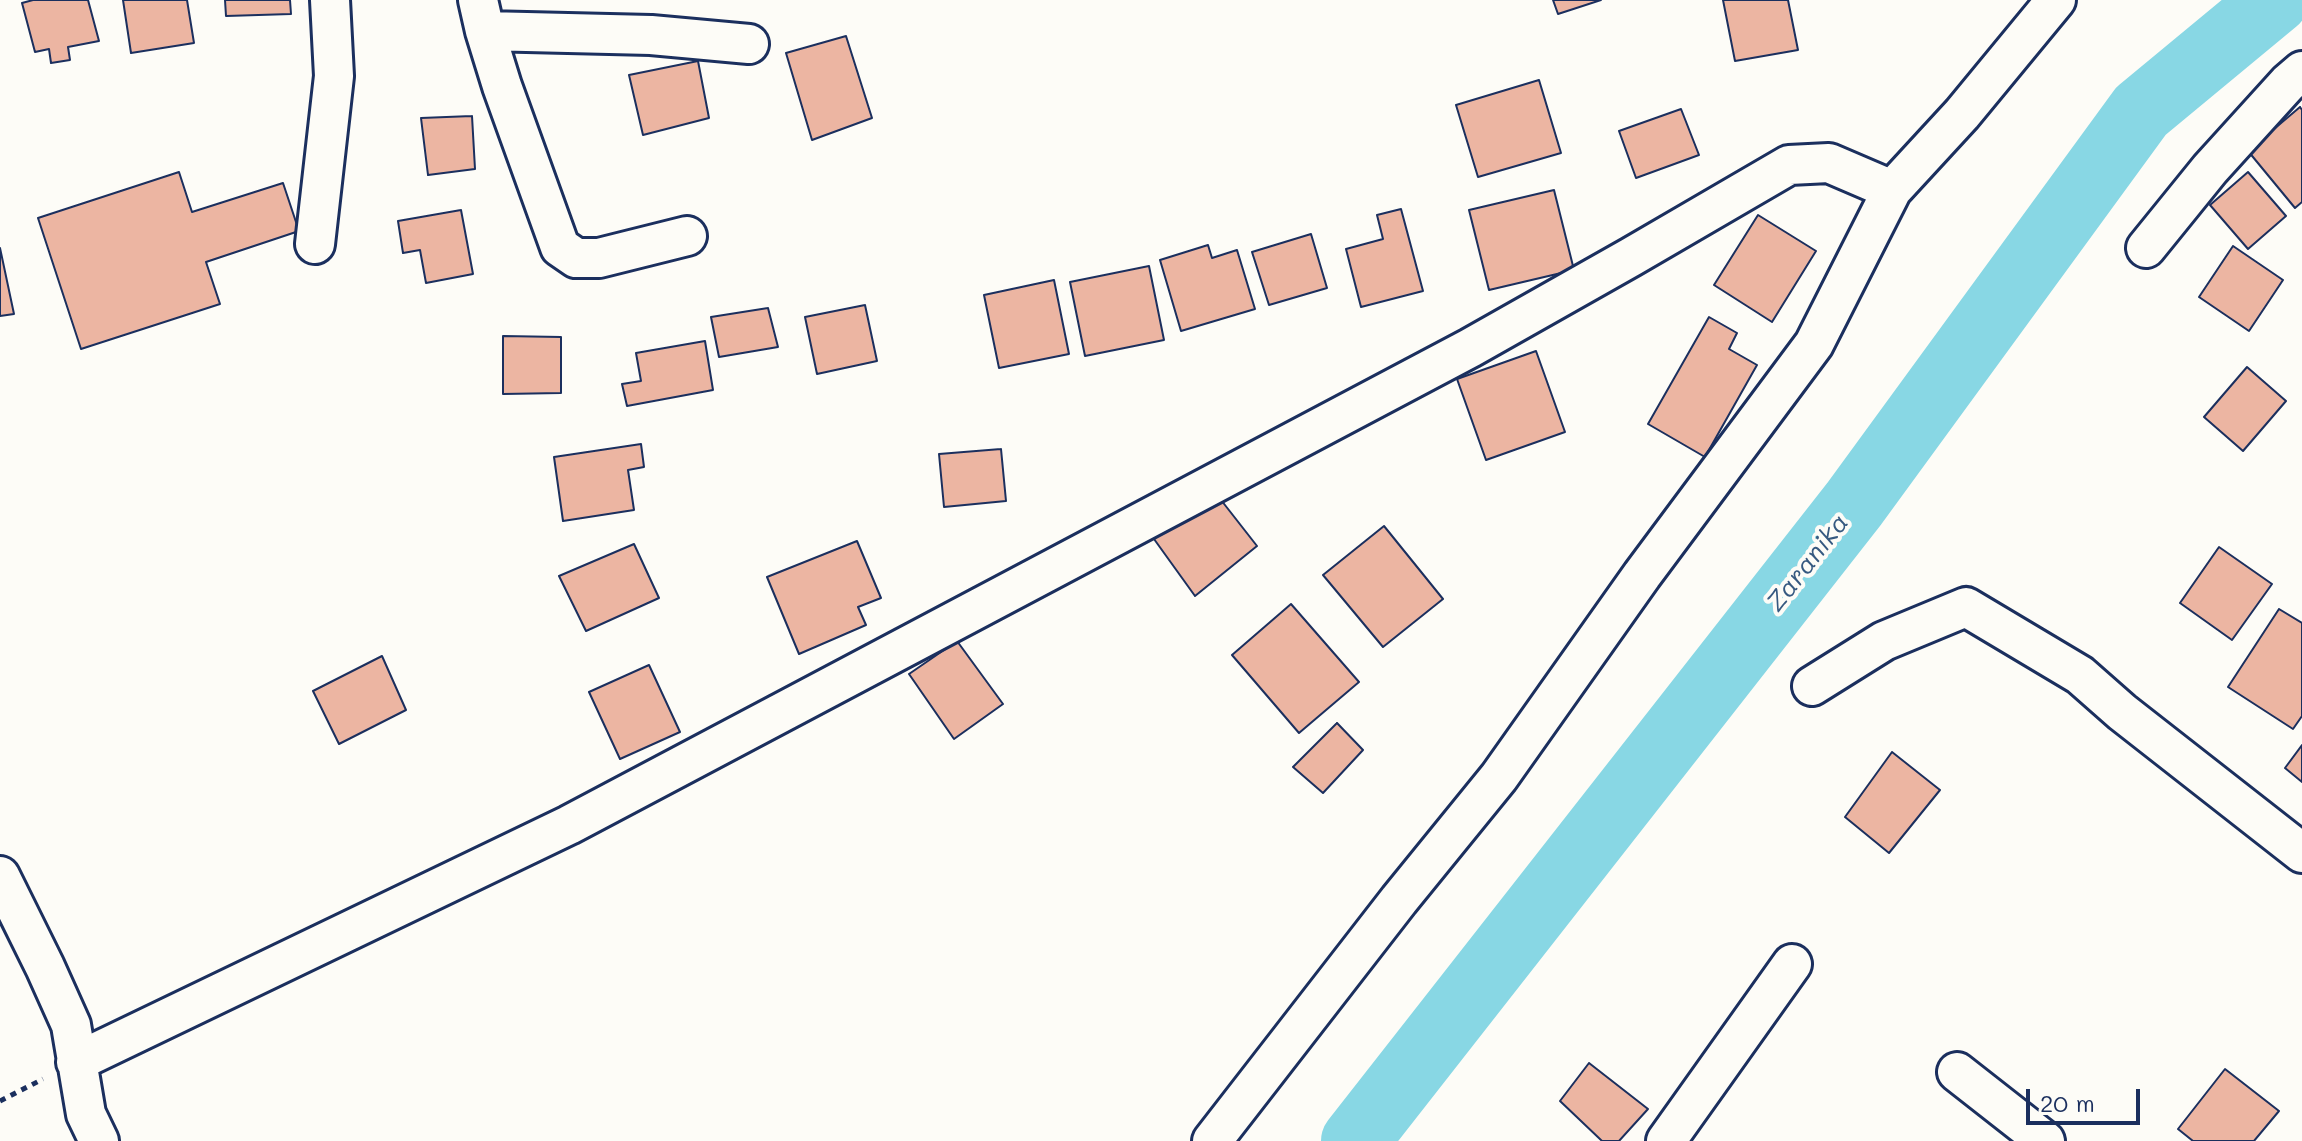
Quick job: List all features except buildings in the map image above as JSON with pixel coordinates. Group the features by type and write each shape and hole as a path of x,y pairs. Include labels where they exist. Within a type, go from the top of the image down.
{"street":[{"path":"315,244 334,76 330,0"},
{"path":"1212,1141 1499,777 1642,575 1814,344 1892,190 1962,114 2056,0"},
{"path":"687,236 599,258 576,258 560,247 481,16 749,44"},
{"path":"2146,248 2210,169 2302,71"},
{"path":"76,1062 583,817 1470,348 1789,165 1829,163 1892,190"},
{"path":"1812,686 1884,641 1966,607 2080,675 2122,712 2302,853"},
{"path":"0,876 71,1025 86,1114 99,1141"},
{"path":"1666,1141 1792,964"},
{"path":"1957,1072 2045,1141"}],"path":[{"path":"0,1101 76,1062"}],"waterway":[{"name":"Zaranika","path":"1355,1141 1854,504 2141,111 2275,0"}]}
